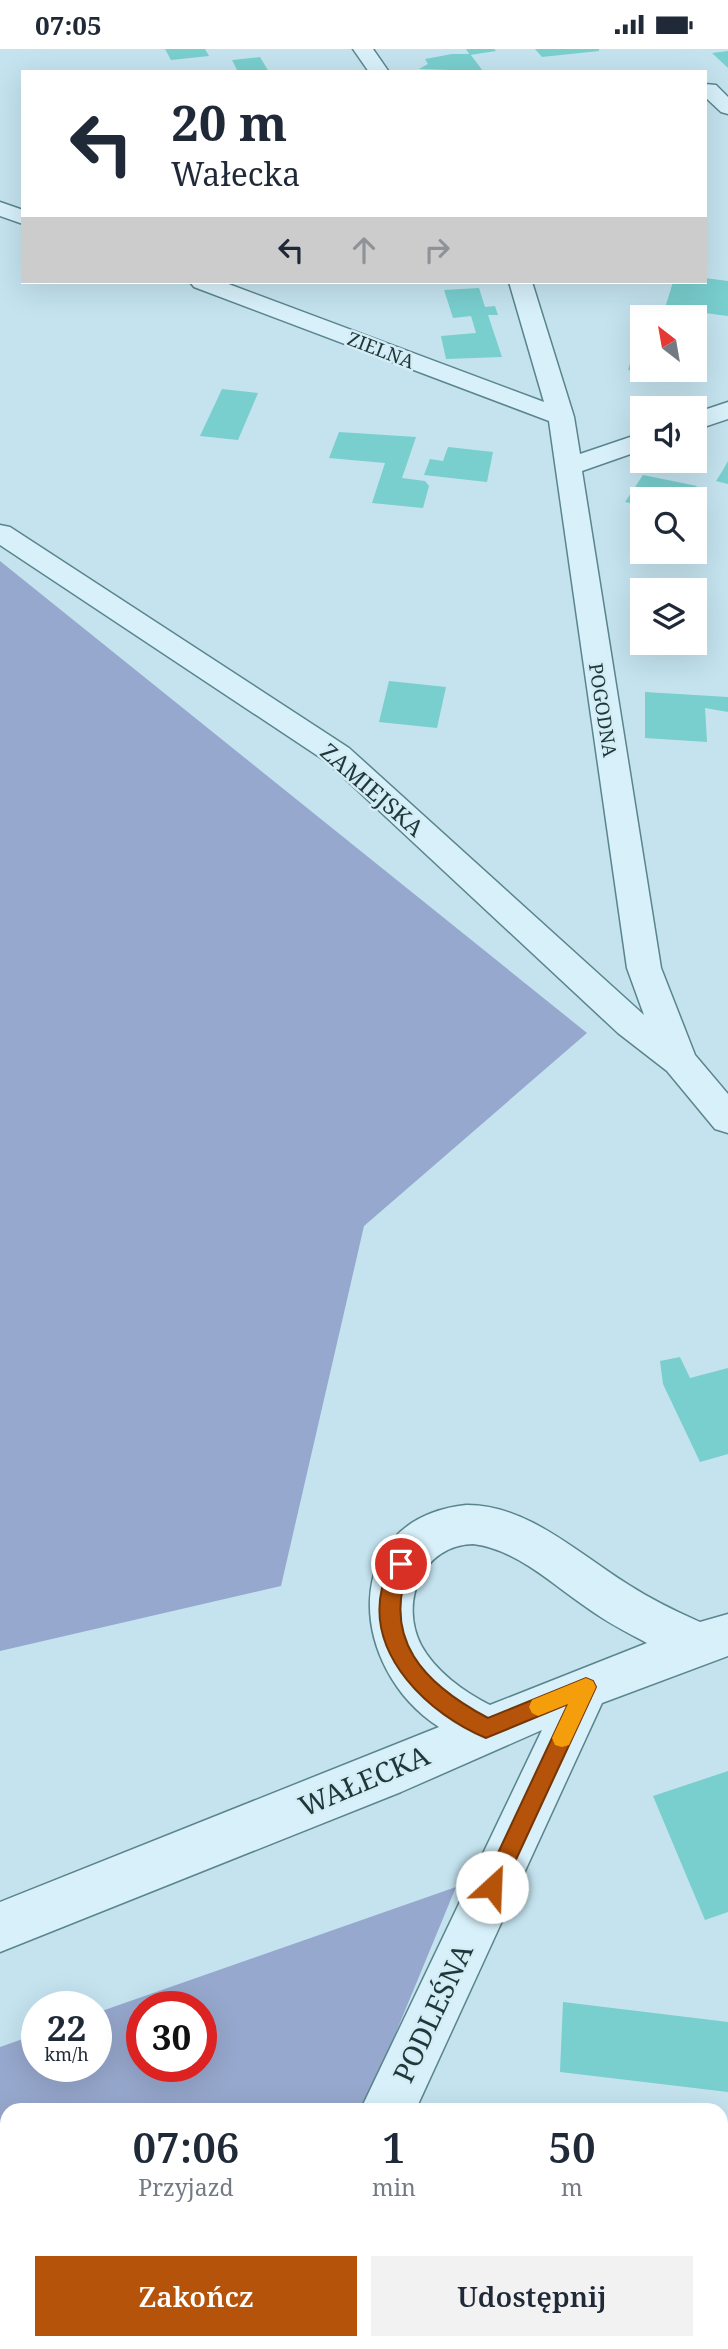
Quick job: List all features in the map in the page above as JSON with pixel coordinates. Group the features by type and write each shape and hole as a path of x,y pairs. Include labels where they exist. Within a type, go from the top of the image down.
{"street":[{"path":"363,49 378,70"},
{"path":"709,89 728,108"},
{"path":"0,209 21,216"},
{"name":"ZIELNA","path":"207,284 561,418"},
{"name":"POGODNA","path":"522,284 561,418 644,968 679,1061 728,1119"},
{"path":"707,418 728,410"},
{"path":"568,467 630,445"},
{"name":"ZAMIEJSKA","path":"0,533 338,755 621,1014 679,1061"},
{"path":"486,1728 447,1706 418,1680 405,1661 392,1631 391,1588 396,1575 409,1553 431,1535 464,1524 504,1533 559,1563 643,1618 713,1639"},
{"name":"WAŁECKA","path":"0,1927 384,1775 486,1728 586,1687 713,1639"},
{"name":"PODLEŚNA","path":"391,2103 586,1687"}],"shaded area":[{"path":"0,561 587,1033 364,1226 281,1586 0,1651"},
{"path":"456,1887 367,2103 0,2103 0,2047 21,2040 21,2082 112,2082 112,2007 126,2002 126,2082 217,2082 217,1991 159,1991"}],"building":[{"path":"165,49 205,49 209,56 171,60"},
{"path":"466,49 494,49 496,51 470,55"},
{"path":"535,49 599,49 599,51 542,57"},
{"path":"728,51 728,68 712,53"},
{"path":"470,54 482,70 419,69 428,64 425,59"},
{"path":"260,57 268,70 237,70 232,60"},
{"path":"707,278 728,281 728,316 707,313 707,305 666,305 672,284 707,284"},
{"path":"479,288 485,307 495,306 498,315 488,315 502,357 446,359 441,336 476,333 471,316 453,318 444,290"},
{"path":"222,389 258,393 238,440 200,436"},
{"path":"339,432 416,437 402,478 425,481 429,486 423,508 372,503 385,463 329,458"},
{"path":"448,447 493,452 487,482 424,475 430,459 443,461"},
{"path":"728,461 728,484 716,481 723,470"},
{"path":"643,475 697,486 696,487 635,487"},
{"path":"389,681 446,687 437,728 379,722"},
{"path":"645,692 728,697 728,712 705,708 707,742 645,738"},
{"path":"680,1357 690,1378 728,1368 728,1454 700,1462 663,1384 660,1361"},
{"path":"728,1771 728,1912 705,1920 653,1796"},
{"path":"563,2002 728,2022 728,2092 560,2072"}],"slow traffic":[{"path":"538,1707 586,1687 562,1738"}],"route":[{"path":"401,1564 391,1588 390,1612 397,1646 418,1680 430,1693 465,1718 486,1728 586,1687 492,1887"}]}
